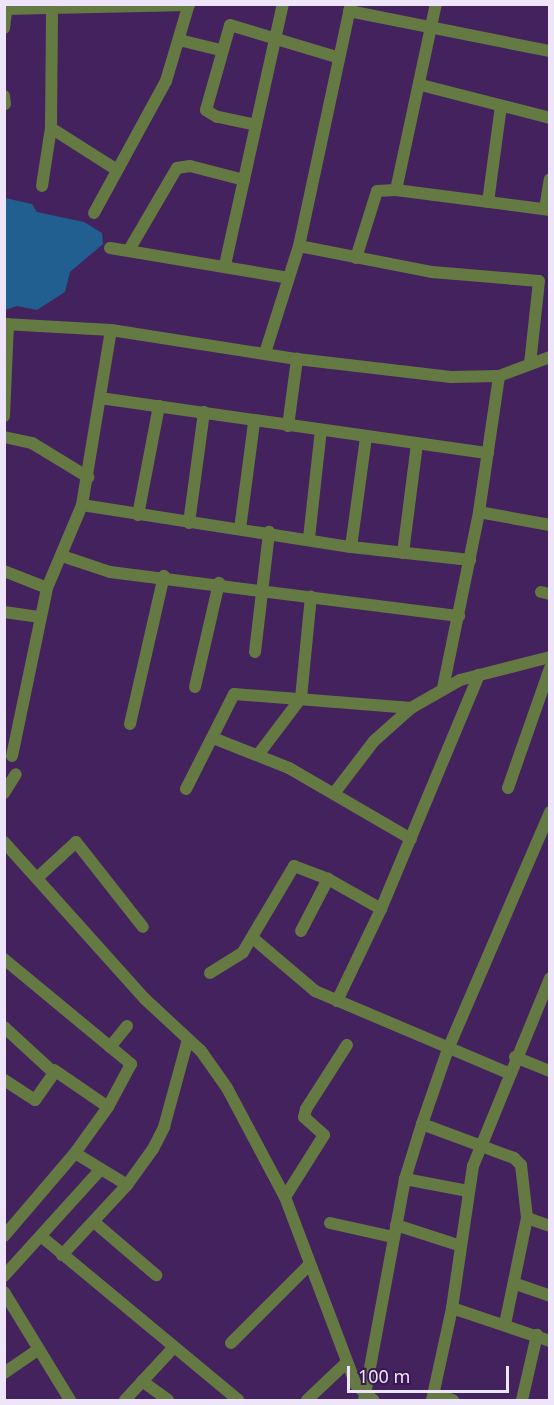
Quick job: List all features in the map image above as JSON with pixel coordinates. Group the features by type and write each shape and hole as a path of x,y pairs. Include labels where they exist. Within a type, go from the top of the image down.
{"street":[{"path":"225,265 283,4"},
{"path":"396,190 421,85 436,4"},
{"path":"4,28 6,8 189,5 157,100 94,213"},
{"path":"42,186 51,128 48,7"},
{"path":"265,353 299,246 337,57 350,8 431,29 549,51"},
{"path":"256,125 217,117 206,110 220,50 233,23 337,57"},
{"path":"179,40 220,50"},
{"path":"421,85 549,118"},
{"path":"4,96 5,104"},
{"path":"488,202 501,106"},
{"path":"51,128 117,170"},
{"path":"129,250 177,168 190,166 244,180"},
{"path":"356,258 374,193 396,190 547,210 549,179"},
{"path":"299,246 432,273 544,282 530,364"},
{"path":"110,248 225,265 289,278"},
{"path":"4,416 6,324 111,330 297,359 451,377 499,376 549,357"},
{"path":"12,756 39,617 47,588 82,505 111,330"},
{"path":"288,426 297,359"},
{"path":"443,688 479,512 499,376"},
{"path":"100,398 204,412 254,422 488,453"},
{"path":"138,515 159,406"},
{"path":"189,524 204,412"},
{"path":"240,529 254,422"},
{"path":"4,429 88,477"},
{"path":"309,538 321,430"},
{"path":"4,437 32,443"},
{"path":"351,547 366,437"},
{"path":"403,553 417,444"},
{"path":"82,505 189,524 309,538 351,547 470,560"},
{"path":"479,512 549,525"},
{"path":"255,652 269,532"},
{"path":"62,556 98,570 219,583 459,616"},
{"path":"4,571 47,588"},
{"path":"130,724 164,576"},
{"path":"195,687 219,583"},
{"path":"258,755 301,698 311,596"},
{"path":"4,612 39,617"},
{"path":"335,792 374,741 411,708 443,688 479,675 549,657"},
{"path":"508,788 549,668"},
{"path":"337,1001 381,909 479,675"},
{"path":"186,789 234,694 411,708"},
{"path":"213,738 258,755 335,792 411,838"},
{"path":"4,793 16,774"},
{"path":"367,1399 393,1238 405,1179 422,1124 448,1049 549,812"},
{"path":"4,842 145,999 189,1040 227,1088 285,1197 308,1266 333,1319 346,1363 367,1399"},
{"path":"37,878 76,842 143,927"},
{"path":"210,973 235,961 254,939 294,866 328,879 381,909"},
{"path":"301,931 328,879"},
{"path":"254,939 305,984 337,1001 508,1073"},
{"path":"4,959 131,1064 108,1107 75,1153 4,1236"},
{"path":"453,1401 433,1398 452,1308 468,1191 480,1144 549,978"},
{"path":"110,1047 127,1026"},
{"path":"4,1027 54,1070 108,1107"},
{"path":"62,1255 127,1185 164,1127 189,1040"},
{"path":"285,1197 324,1135 304,1117 306,1109 347,1045"},
{"path":"515,1057 549,1071"},
{"path":"4,1080 35,1100 54,1070"},
{"path":"422,1124 514,1158 521,1165 527,1218 516,1284 505,1323"},
{"path":"75,1153 127,1185"},
{"path":"4,1276 42,1237 100,1170"},
{"path":"405,1179 468,1191"},
{"path":"527,1218 549,1226"},
{"path":"94,1221 156,1275"},
{"path":"330,1223 393,1238"},
{"path":"396,1225 461,1246"},
{"path":"42,1237 237,1401"},
{"path":"231,1343 308,1266"},
{"path":"516,1284 549,1296"},
{"path":"4,1292 69,1400"},
{"path":"452,1308 505,1323 549,1341"},
{"path":"522,1401 537,1335"},
{"path":"125,1401 174,1347"},
{"path":"4,1373 39,1349"},
{"path":"307,1401 346,1363"},
{"path":"142,1381 168,1401"}],"water":[{"path":"5,198 32,204 37,212 84,222 102,233 103,244 70,272 65,292 37,310 17,306 5,310"}]}
